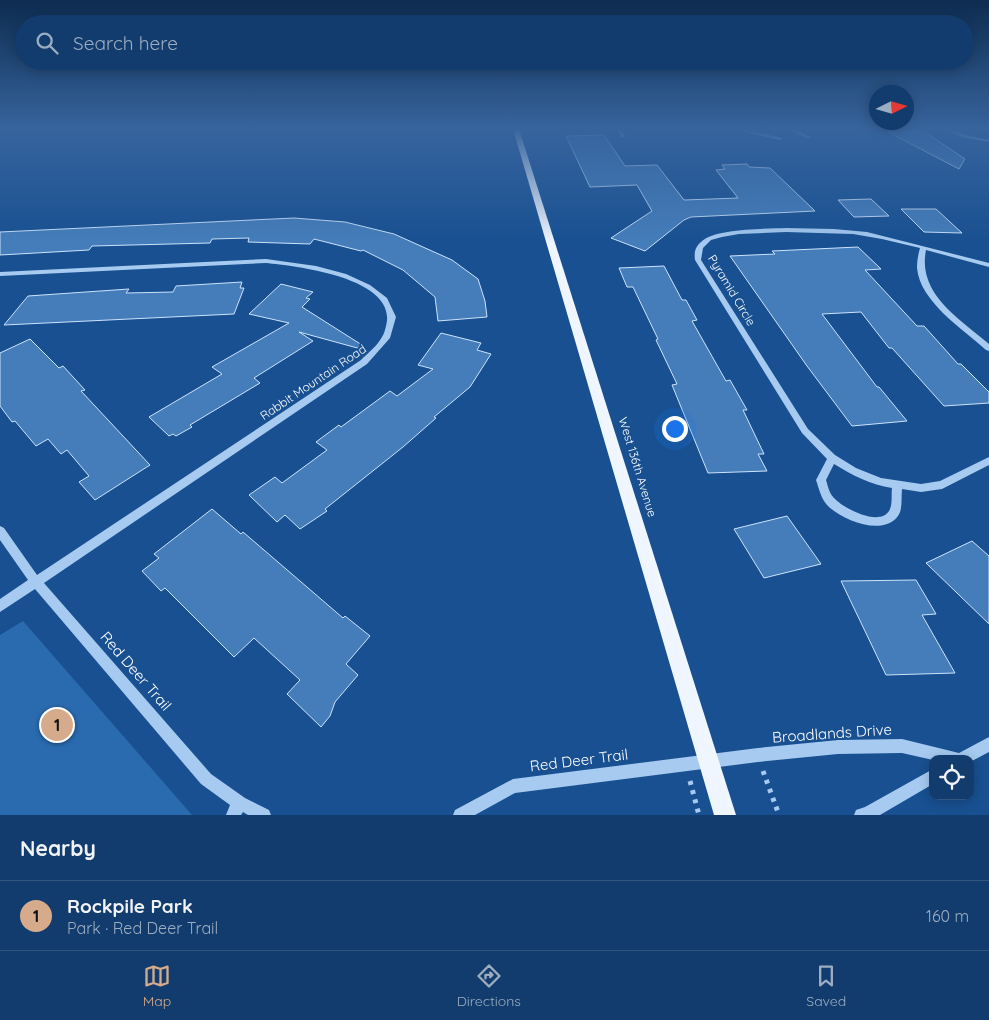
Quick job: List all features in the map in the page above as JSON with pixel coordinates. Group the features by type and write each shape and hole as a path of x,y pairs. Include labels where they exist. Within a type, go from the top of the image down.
{"main road":[{"name":"West 136th Avenue","path":"528,167 725,815"}],"street":[{"name":"Pyramid Circle","path":"923,248 866,234 822,230 718,236 700,245 697,252 698,260 805,431 832,458 853,471 880,482 921,488 942,485 989,461"},
{"path":"989,265 923,248 920,265 922,276 929,290 942,306 989,348"},
{"name":"Rabbit Mountain Road","path":"0,274 266,260 290,262 332,270 351,278 378,293 387,303 392,313 392,325 388,337 378,350 364,362 0,606"},
{"path":"832,458 821,480 825,494 831,503 851,516 874,522 890,518 895,512 897,486"},
{"name":"Red Deer Trail","path":"0,531 36,582 206,779 236,809 264,815"},
{"path":"969,755 989,744"},
{"name":"Broadlands Drive","path":"708,762 758,755 838,748 902,746 940,755"},
{"name":"Red Deer Trail","path":"460,815 513,786 708,762"},
{"path":"861,815 867,814 929,778"}],"path":[{"path":"758,755 778,815"},
{"path":"686,766 699,815"}],"shaded area":[{"path":"23,621 192,815 0,815 0,635"}],"building":[{"path":"581,167 659,167 684,200 738,198 716,170 725,169 724,167 770,168 815,211 691,217 684,220 645,251 611,238 652,211 637,185 590,187"},
{"path":"871,199 889,216 854,217 838,200"},
{"path":"901,209 936,209 962,233 924,232"},
{"path":"294,218 345,222 394,234 452,260 478,279 485,301 487,317 438,321 435,297 403,270 363,250 314,239 310,244 248,242 249,238 212,239 210,243 92,246 89,250 0,255 0,232"},
{"path":"858,247 881,269 865,270 917,326 924,326 958,364 961,364 989,392 989,403 944,406 892,348 889,348 861,312 822,314 877,387 907,421 852,426 807,366 730,256 775,254 772,251"},
{"path":"664,266 682,300 686,300 697,320 692,321 726,381 730,380 747,410 743,410 764,454 758,454 767,471 708,473 672,385 677,384 656,340 658,339 633,287 627,287 619,268"},
{"path":"242,282 240,288 244,288 234,314 4,325 28,296 129,289 126,293 173,292 176,286"},
{"path":"281,284 313,292 306,298 310,299 302,307 362,345 361,349 299,332 313,341 254,378 260,383 190,425 192,427 176,436 173,434 169,436 149,417 222,374 212,367 289,323 249,314"},
{"path":"441,333 481,343 477,350 491,354 470,387 434,417 436,418 403,447 325,509 327,511 300,529 285,515 277,522 249,495 275,477 282,483 327,450 316,442 339,425 341,427 390,391 397,396 433,369 418,365"},
{"path":"30,339 59,368 63,366 85,390 81,391 150,465 95,500 79,482 89,476 67,450 61,454 48,439 36,446 15,421 12,422 0,406 0,353"},
{"path":"212,509 241,534 243,532 343,618 345,616 370,636 346,664 358,675 335,702 330,716 321,727 287,694 300,680 254,638 234,657 165,588 161,591 142,571 159,558 154,554"},
{"path":"787,516 821,564 764,578 734,529"},
{"path":"972,541 989,556 989,624 926,563"},
{"path":"916,580 936,614 922,615 955,673 886,675 841,581"}],"place":[{"name":"Rockpile Park","path":"57,725"}]}
